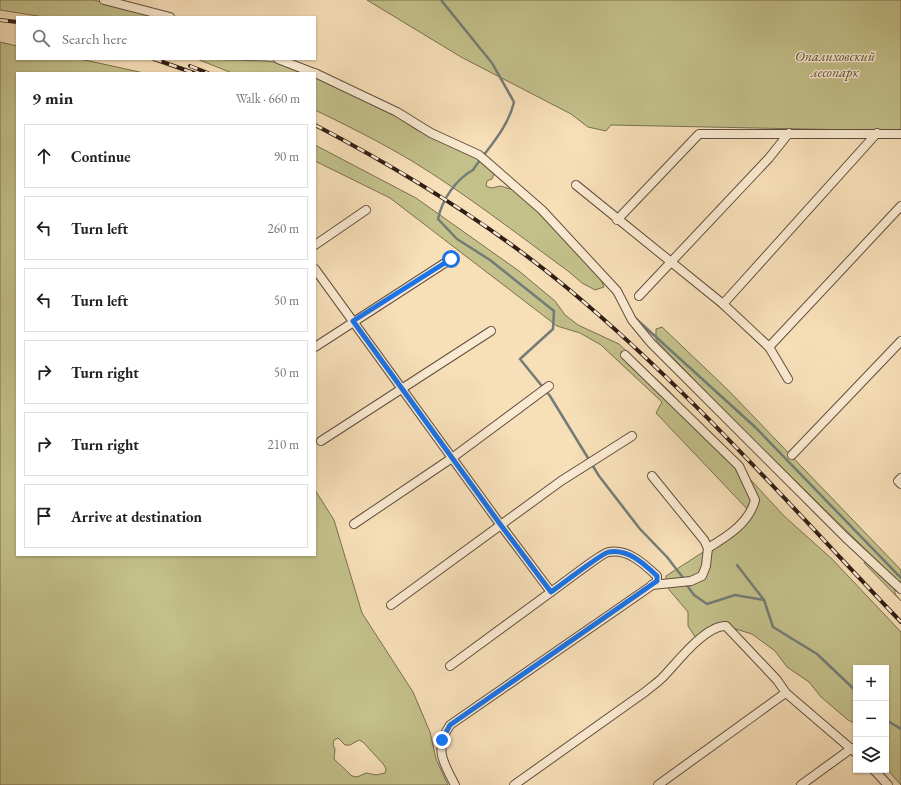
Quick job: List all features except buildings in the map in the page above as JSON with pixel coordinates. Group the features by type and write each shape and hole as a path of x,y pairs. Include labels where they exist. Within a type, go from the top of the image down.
{"street":[{"path":"104,0 166,16"},
{"path":"281,60 311,72"},
{"path":"316,74 397,112 431,133 478,155 542,210 617,291 632,320 651,343 845,537 901,589"},
{"path":"639,296 769,158 789,133"},
{"path":"722,304 877,133"},
{"path":"617,220 699,134 901,134"},
{"path":"576,185 617,220 671,261 722,304 769,347 788,379"},
{"path":"769,347 901,206"},
{"path":"316,244 366,210"},
{"path":"316,346 451,259"},
{"path":"316,270 551,592"},
{"path":"321,441 490,331"},
{"path":"792,455 901,341"},
{"path":"626,355 738,466 755,500 753,510 743,523 708,548"},
{"path":"354,524 452,458 549,386"},
{"path":"391,604 561,481 632,436"},
{"path":"652,476 704,540 708,548 704,572 698,579 687,582 654,583"},
{"path":"901,478 898,481 901,484"},
{"path":"450,666 608,552 622,553 639,560 657,576 654,583 450,725 444,734 441,751 443,762 454,785"},
{"path":"514,785 645,692 661,679 689,647 715,629 722,626 726,626 777,680 786,693 853,750"},
{"path":"658,785 784,694"},
{"path":"801,785 853,752"},
{"path":"877,773 888,785"}],"green space":[{"path":"0,0 94,0 154,16 38,16 0,10"},
{"name":"Опалиховский лесопарк","path":"367,0 901,0 901,131 611,125 606,131 588,127 571,114 461,57"},
{"path":"0,42 16,46 16,60 85,60 139,72 16,72 16,556 316,556 316,492 334,520 362,613 413,692 430,732 436,759 448,785 0,785","holes":["338,738 345,745 350,745 359,740 363,742 384,765 386,769 385,773 376,775 366,773 357,777 352,776 334,759 335,749 333,745 334,740"]},
{"path":"200,60 266,61 282,63 304,72 230,72"},
{"path":"316,76 398,117 415,129 477,157 494,174 492,179 487,181 486,186 491,188 501,186 516,191 552,225 598,273 604,287 595,290 582,283 491,214 452,187 412,161 352,128 316,110"},
{"path":"316,146 416,198 519,271 555,301 565,315 578,325 619,344 668,390 784,516 832,559 901,632 901,785 889,771 889,665 853,665 853,722 821,697 809,682 787,667 775,651 752,634 719,624 696,638 688,626 688,612 666,586 666,576 714,545 751,513 656,413 662,402 601,345 580,333 557,326 390,198 316,161"},
{"path":"662,327 728,390 901,570 901,584 721,408 656,340 656,329"},
{"path":"865,561 895,590 895,594 901,601 864,563"}],"waterway":[{"path":"441,0 492,63 514,102 507,120 497,138 473,170 460,179 450,191 438,219 457,239 490,260 554,311 553,329 520,359 550,396 599,476 640,529 667,557 684,579"},
{"path":"634,317 755,427 901,578"},
{"path":"737,565 764,600 773,627 817,654 853,688"},
{"path":"686,584 694,595 707,604 735,595 764,600"},
{"path":"889,722 901,729"}],"railway":[{"path":"0,20 16,22"},
{"path":"157,60 191,72"},
{"path":"190,66 205,72"},
{"path":"316,126 381,161 445,199 507,241 566,287 611,326 697,407 901,622"}],"route":[{"path":"442,740 450,725 657,581 657,576 639,560 622,553 608,552 551,592 353,321 451,259"}]}
